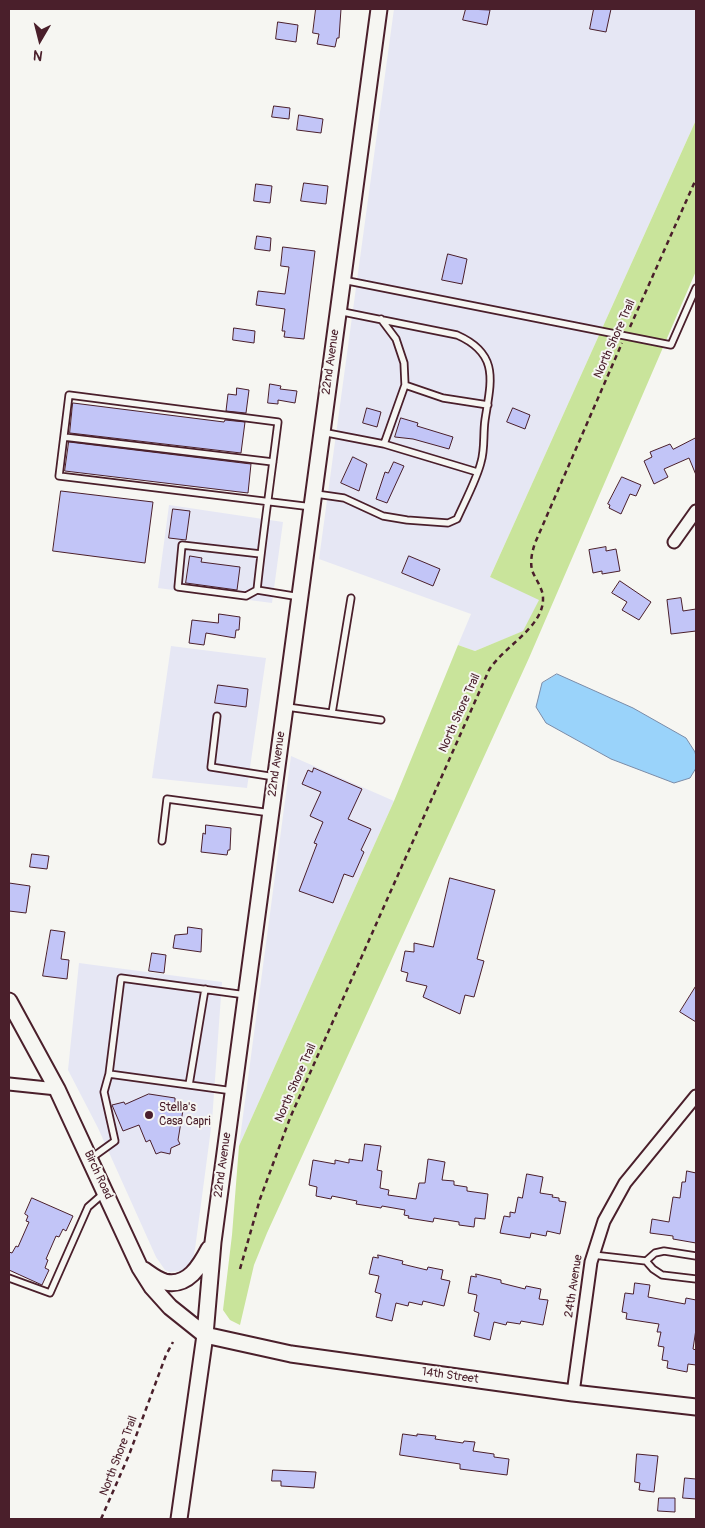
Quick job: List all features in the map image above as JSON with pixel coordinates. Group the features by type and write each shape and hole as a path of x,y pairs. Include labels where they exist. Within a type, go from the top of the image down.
{"street":[{"name":"22nd Avenue","path":"179,1519 205,1335 213,1242 233,1091 379,9"},
{"path":"674,542 696,510"},
{"name":"Birch Road","path":"9,1001 56,1089 106,1192 140,1268 152,1287 170,1307 205,1335"},
{"path":"9,1084 56,1089"},
{"name":"24th Avenue","path":"573,1393 593,1255 604,1221 625,1183 696,1096"},
{"path":"140,1268 164,1282 184,1280 200,1267 213,1242"},
{"name":"14th Street","path":"205,1335 292,1354 696,1408"}],"lane":[{"path":"343,280 671,345 696,288"},
{"path":"257,590 267,502 278,422 69,395 59,476 267,502 344,498 383,516 448,523 457,520 481,462 492,380 488,364 481,351 470,341 457,335 381,318 338,311"},
{"path":"381,318 396,339 404,363 405,386 384,444"},
{"path":"405,386 443,398 488,406"},
{"path":"322,432 384,444 477,472"},
{"path":"64,437 273,462"},
{"path":"261,554 182,545 178,587 246,596 257,590 300,597"},
{"path":"332,713 350,598"},
{"path":"285,707 381,720"},
{"path":"217,716 211,767 275,777"},
{"path":"162,841 167,799 271,813"},
{"path":"90,1159 115,1141 104,1092 109,1074 121,978 246,995"},
{"path":"189,1085 206,989"},
{"path":"109,1074 233,1091"},
{"path":"9,1278 50,1293 88,1207 106,1192"},
{"path":"646,1261 655,1253 664,1251 696,1256"},
{"path":"593,1255 646,1261 662,1275 696,1279"}],"path":[{"name":"North Shore Trail","path":"240,1269 260,1199 290,1118 489,670 503,652 536,622 543,600 542,592 532,569 531,558 535,543 696,179"},
{"name":"North Shore Trail","path":"101,1519 110,1502 166,1355 173,1342"}],"shaded area":[{"path":"394,9 696,9 696,120 490,577 540,599 524,631 475,651 458,645 471,614 319,559"},
{"path":"169,505 283,522 272,603 158,588"},
{"path":"171,646 266,658 247,788 152,778"},
{"path":"291,756 394,801 239,1146"},
{"path":"79,963 222,982 212,1121 195,1249 192,1263 187,1269 170,1272 165,1270 156,1257 98,1128 68,1070"}],"green space":[{"path":"696,120 696,271 529,658 267,1233 254,1265 240,1325 230,1320 223,1310 232,1235 239,1146 394,801 458,645 475,651 523,631 539,600 490,577"}],"water":[{"path":"557,674 633,708 686,738 696,757 696,768 690,778 674,783 611,759 546,723 536,707 542,683"}],"building":[{"path":"316,9 341,9 339,38 337,38 335,47 317,44 319,34 313,33"},
{"path":"466,9 490,10 487,25 463,20"},
{"path":"594,9 611,9 606,32 590,29"},
{"path":"278,22 298,25 296,42 276,39"},
{"path":"274,106 290,108 289,119 272,117"},
{"path":"299,115 323,119 321,133 297,130"},
{"path":"304,183 328,186 326,204 301,201"},
{"path":"256,184 272,186 270,203 254,201"},
{"path":"257,236 271,238 270,251 255,249"},
{"path":"283,247 315,251 304,339 284,337 285,331 282,331 285,309 256,305 258,291 285,294 289,267 281,266"},
{"path":"448,254 467,259 462,284 442,280"},
{"path":"234,328 255,331 254,343 233,340"},
{"path":"270,384 281,386 280,389 297,391 295,403 278,400 278,404 268,403"},
{"path":"237,388 249,390 246,413 226,411 228,394 236,395"},
{"path":"73,403 224,422 225,420 245,422 241,453 70,433"},
{"path":"367,408 381,412 377,427 363,423"},
{"path":"513,408 530,415 525,429 507,422"},
{"path":"401,418 418,423 417,426 453,437 449,449 413,439 395,437"},
{"path":"696,438 696,475 689,458 664,469 668,477 654,484 644,461 652,457 650,452 670,444 673,449"},
{"path":"69,442 251,464 248,493 65,471"},
{"path":"353,457 367,464 359,491 341,483"},
{"path":"394,462 404,466 387,503 376,499 385,472 388,473"},
{"path":"622,477 641,485 636,496 630,494 621,514 609,508 610,505 608,504"},
{"path":"61,491 153,502 145,563 53,551"},
{"path":"173,509 190,511 186,540 169,538"},
{"path":"606,547 606,551 616,549 620,571 602,574 602,571 593,573 589,550"},
{"path":"190,556 202,558 201,562 240,567 237,590 186,583"},
{"path":"409,556 440,569 433,586 402,573"},
{"path":"620,581 651,602 639,620 622,610 627,602 612,593"},
{"path":"681,598 683,611 696,609 696,631 671,634 667,600"},
{"path":"219,614 240,617 239,630 236,630 235,638 206,633 204,645 189,643 192,620 218,623"},
{"path":"218,685 248,689 246,707 215,703"},
{"path":"314,768 362,789 348,819 371,829 361,850 364,852 353,877 344,874 333,903 299,891 317,844 314,843 323,822 310,816 321,792 302,784 308,770 312,772"},
{"path":"206,825 231,828 230,850 228,850 227,855 201,852"},
{"path":"32,854 49,856 47,869 30,867"},
{"path":"450,878 495,890 477,959 484,961 474,997 465,995 460,1014 423,997 427,986 406,981 408,973 401,971 405,951 414,952 414,943 433,947"},
{"path":"9,883 30,886 26,913 9,911"},
{"path":"188,927 202,929 201,952 173,948 175,935 187,934"},
{"path":"51,930 65,932 61,959 69,960 67,979 43,976"},
{"path":"152,953 166,955 164,973 149,971"},
{"path":"696,986 696,1022 680,1012"},
{"name":"Stella's Casa Capri","path":"149,1094 175,1098 175,1103 184,1104 178,1140 180,1144 171,1148 170,1154 161,1152 156,1154 150,1140 146,1142 139,1125 123,1131 112,1105 124,1102 125,1104"},
{"path":"365,1144 381,1146 377,1170 382,1171 380,1188 389,1190 388,1195 416,1199 419,1183 425,1183 428,1159 445,1162 442,1180 454,1181 454,1185 467,1187 467,1191 488,1194 485,1219 475,1218 474,1227 459,1225 459,1222 434,1218 433,1222 408,1218 409,1216 404,1215 405,1210 356,1204 357,1201 332,1196 331,1199 316,1196 317,1187 309,1185 313,1160 335,1164 335,1160 349,1163 349,1159 362,1161"},
{"path":"687,1171 696,1173 696,1243 673,1239 673,1236 650,1233 652,1219 669,1222 673,1197 680,1198 682,1182 685,1182"},
{"path":"527,1174 543,1177 540,1193 553,1195 552,1197 559,1198 559,1201 566,1202 560,1234 547,1231 546,1236 531,1233 530,1238 500,1233 504,1216 510,1217 510,1212 515,1213 518,1197 522,1198"},
{"path":"32,1198 73,1216 66,1231 63,1229 59,1237 56,1236 46,1259 48,1260 45,1268 49,1270 42,1285 9,1270 9,1252 12,1253 16,1246 18,1247 29,1222 26,1221 28,1216 25,1214"},
{"path":"378,1255 403,1261 402,1264 427,1270 428,1267 443,1270 441,1279 450,1281 444,1306 423,1301 422,1305 409,1302 408,1306 396,1303 392,1321 376,1317 381,1294 375,1292 379,1276 369,1274 373,1257 378,1258"},
{"path":"476,1274 501,1280 501,1283 525,1289 526,1286 541,1289 539,1299 548,1300 543,1325 521,1321 520,1324 507,1322 506,1325 494,1322 490,1340 474,1336 479,1313 474,1311 477,1295 468,1293 471,1276 476,1277"},
{"path":"635,1283 650,1285 648,1297 685,1304 686,1298 696,1300 696,1329 693,1349 696,1350 696,1365 688,1364 687,1372 667,1368 668,1361 662,1360 664,1347 658,1346 661,1332 657,1332 659,1324 626,1319 627,1313 622,1312 625,1293 633,1294"},
{"path":"403,1434 436,1436 435,1439 463,1443 464,1441 475,1442 473,1451 494,1454 494,1457 509,1459 507,1475 460,1469 460,1464 400,1455"},
{"path":"637,1454 658,1456 654,1492 639,1490 640,1483 635,1482"},
{"path":"273,1470 316,1472 314,1488 281,1486 281,1481 272,1481"},
{"path":"685,1478 696,1479 696,1499 683,1498"},
{"path":"659,1498 675,1498 675,1512 658,1511"}],"place":[{"name":"Stella's Casa Capri","path":"149,1115"}]}
